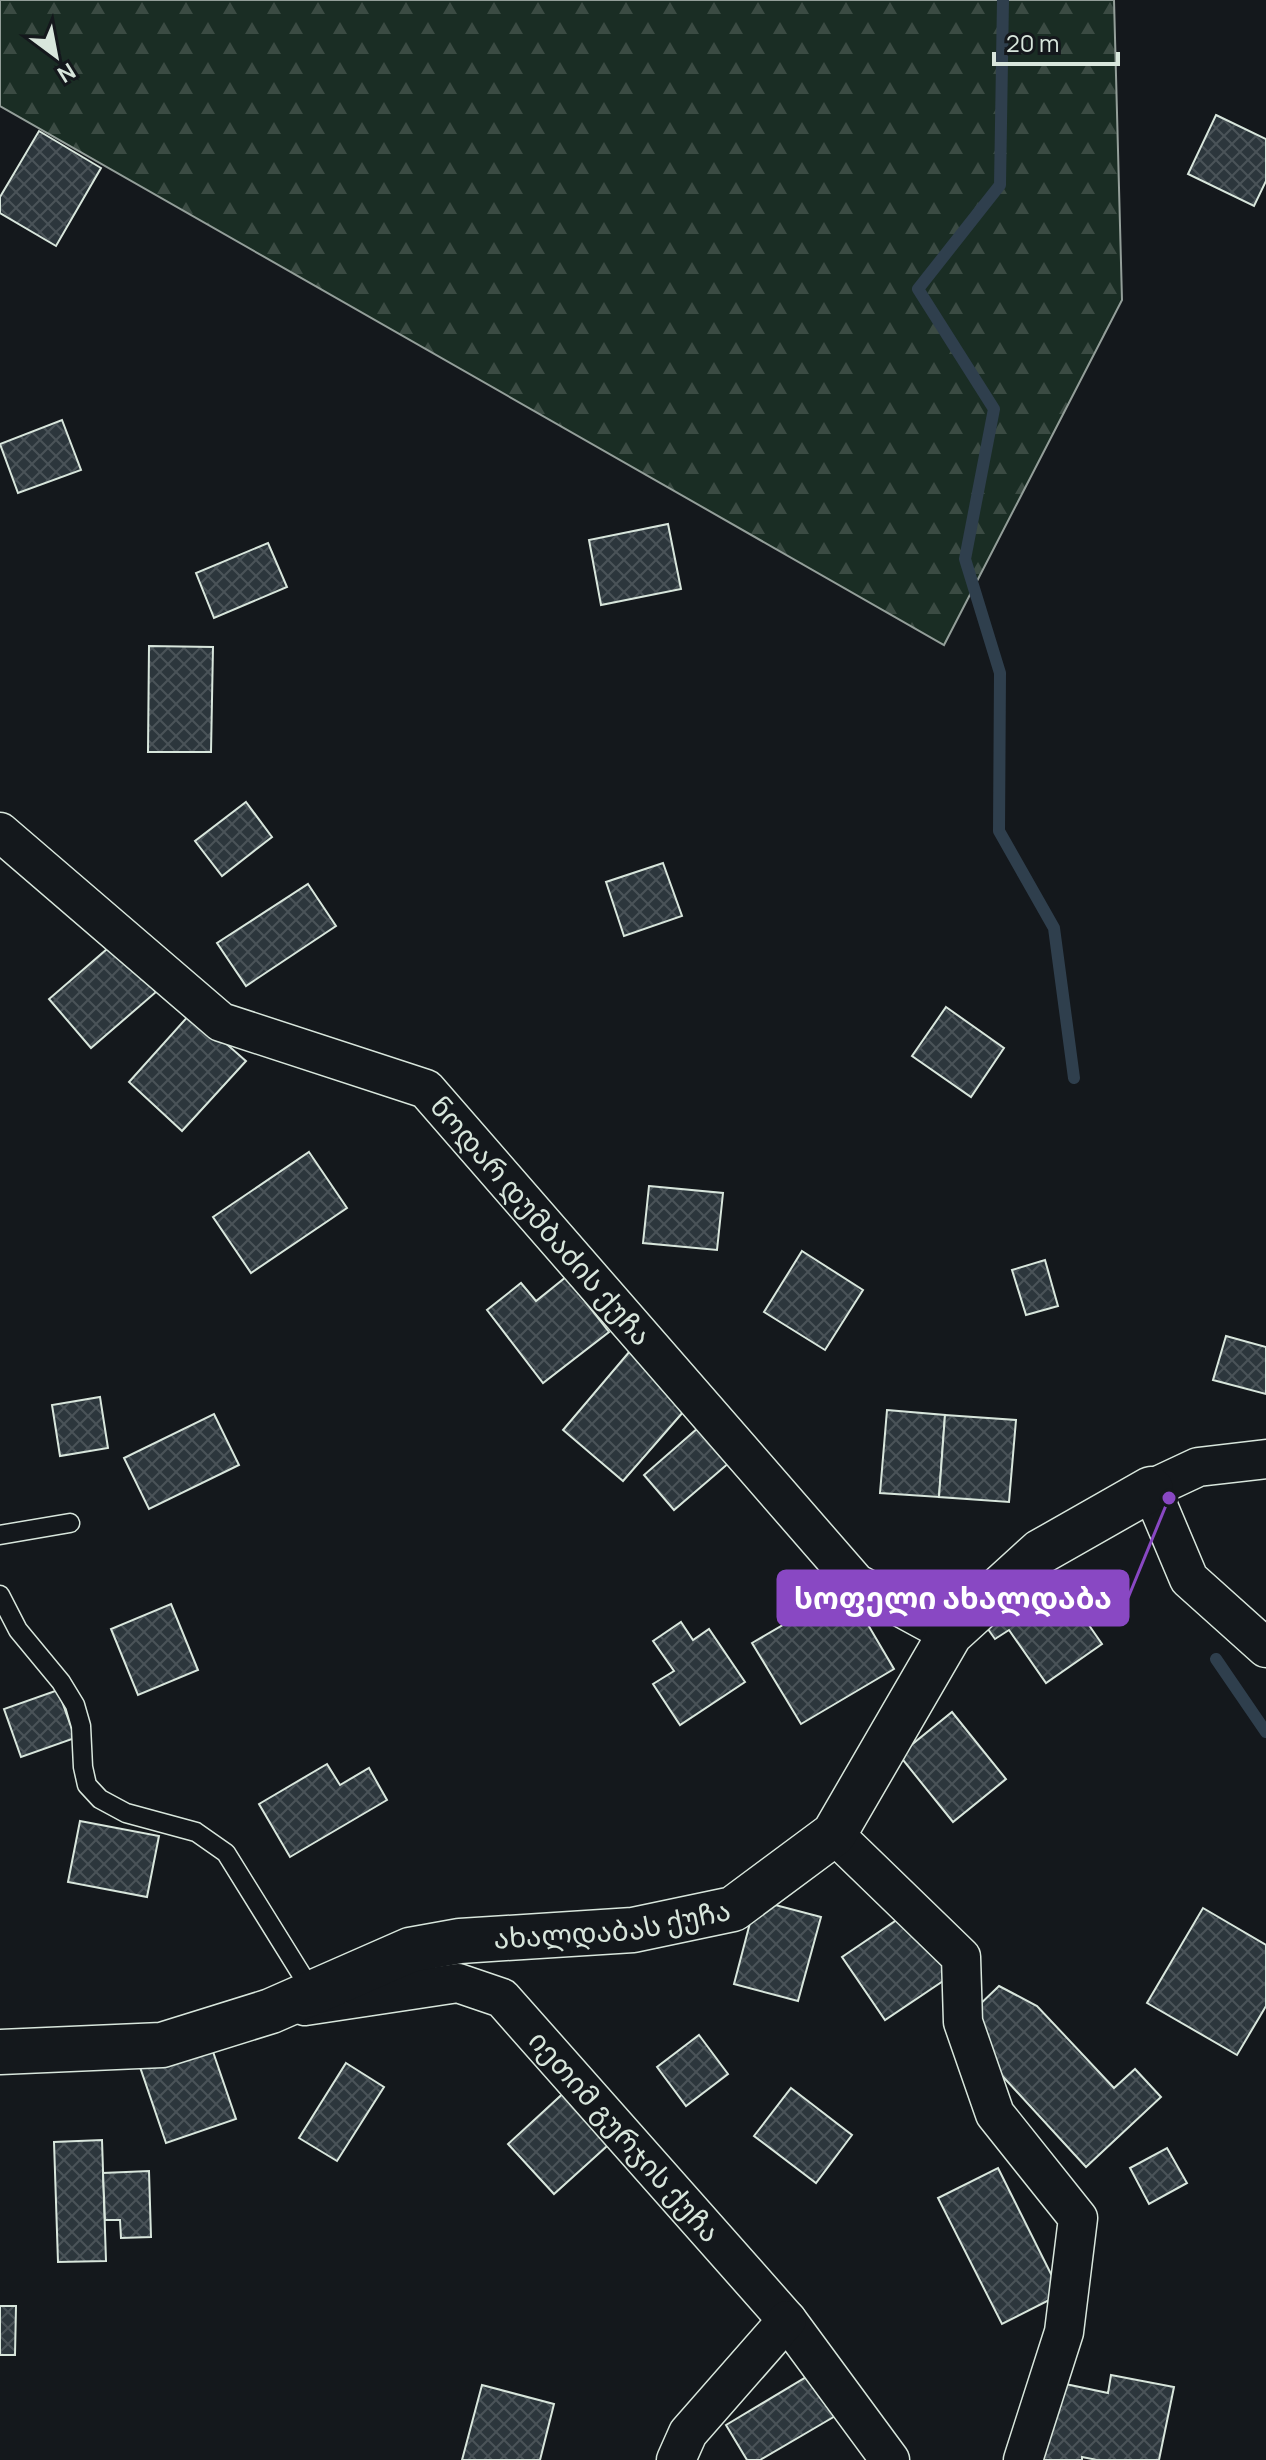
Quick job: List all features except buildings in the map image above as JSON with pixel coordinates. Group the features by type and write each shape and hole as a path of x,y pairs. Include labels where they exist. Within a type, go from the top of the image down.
{"street":[{"name":"ნოდარ დუმბაძის ქუჩა","path":"0,832 221,1022 426,1089 856,1583 950,1634"},
{"path":"1266,1459 1198,1467 1151,1489 1189,1579 1266,1648"},
{"name":"ახალდაბას ქუჩა","path":"0,2052 162,2045 271,2011 410,1950 460,1941 633,1930 733,1909 834,1834 950,1634 1040,1552 1151,1489"},
{"path":"834,1834 961,1957 963,2022 995,2114 1078,2218 1064,2332 1023,2460"},
{"name":"იეთიმ გურჯის ქუჩა","path":"271,2011 458,1983 502,1998 787,2320 890,2460"},
{"path":"676,2460 688,2433 787,2320"}],"lane":[{"path":"0,1535 70,1523"},
{"path":"0,1595 18,1630 61,1682 75,1705 81,1726 87,1785 100,1799 126,1813 196,1832 226,1853 313,1993"}],"green space":[{"path":"0,0 1114,0 1122,300 944,645 0,106"}],"waterway":[{"path":"1003,0 1000,185 918,289 994,409 965,559 1000,673 999,831 1054,928 1074,1078"},
{"path":"1216,1659 1266,1732"}],"place":[{"name":"სოფელი ახალდაბა","path":"1169,1498"}]}
